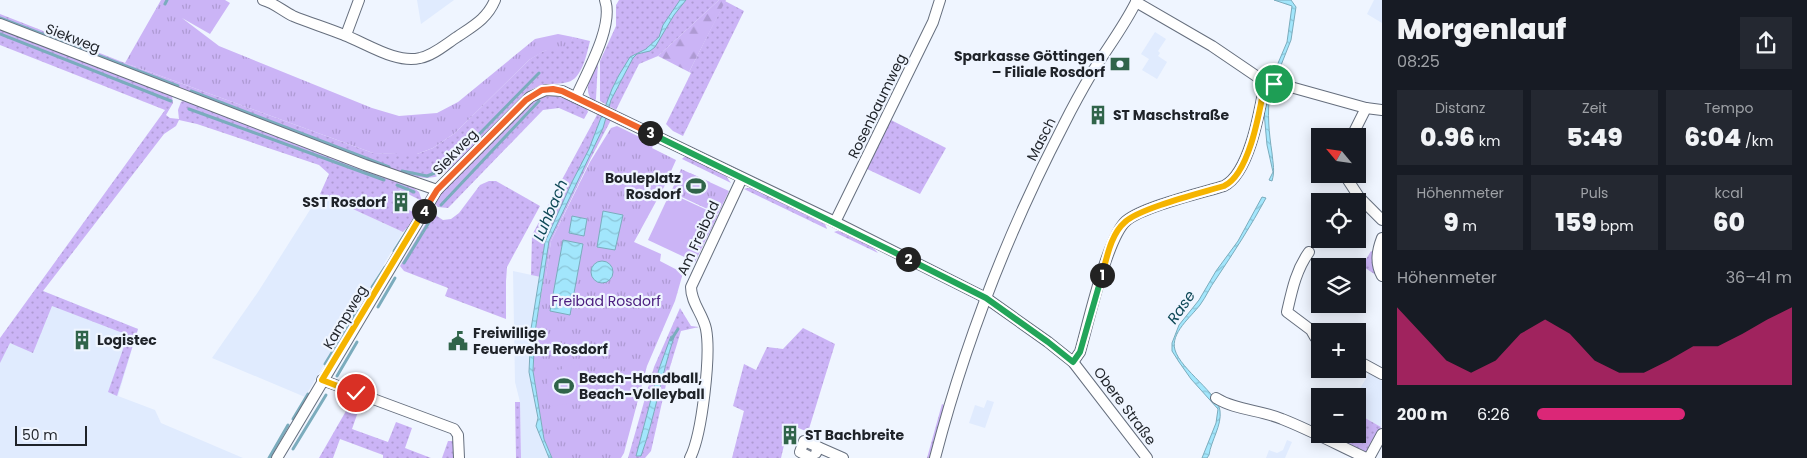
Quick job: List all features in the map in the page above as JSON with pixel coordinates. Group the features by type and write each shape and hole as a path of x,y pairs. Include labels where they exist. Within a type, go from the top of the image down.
{"street":[{"path":"263,0 293,16 404,58 422,58 436,51 487,15 494,0"},
{"path":"346,35 359,0"},
{"path":"576,97 606,26 607,11 605,0"},
{"name":"Rosenbaumweg","path":"835,222 933,22 940,0"},
{"path":"1137,1 1270,83 1335,98 1366,108 1382,110"},
{"name":"Masch","path":"935,458 950,400 986,298 1038,176 1064,123 1093,71 1137,1"},
{"name":"Siekweg","path":"0,24 365,165 437,190 530,97 542,90 562,91 835,222 986,298"},
{"path":"1073,362 1080,352 1111,245 1122,225 1146,210 1224,186 1234,179 1256,131 1270,83"},
{"path":"1356,128 1366,108"},
{"name":"Am Freibad","path":"690,458 698,435 707,364 706,329 693,301 691,287 742,178"},
{"path":"1350,183 1359,197 1382,220"},
{"name":"Kampweg","path":"277,458 437,190"},
{"path":"1382,238 1377,256 1378,267 1382,276"},
{"path":"1309,252 1295,279 1287,312 1311,330"},
{"name":"Obere Straße","path":"986,298 1073,362 1147,458"},
{"path":"1366,365 1382,374"},
{"path":"322,380 454,429 458,435 459,458"},
{"path":"1216,398 1224,403 1282,419 1367,458 1382,434"},
{"path":"818,447 814,458 800,452 804,441 818,447 843,458"}],"shaded area":[{"path":"417,0 454,0 421,24"},
{"path":"1374,0 1382,0 1382,23 1367,14"},
{"path":"1155,32 1166,39 1158,51 1160,53 1158,56 1167,62 1157,79 1142,70 1149,59 1141,54"},
{"path":"320,194 403,232 305,397 212,358 258,292"},
{"path":"513,271 541,277 531,329 529,372 538,418 536,426 549,458 521,458 520,402 515,382"},
{"path":"43,291 138,329 118,396 155,410 161,423 243,458 0,458 0,353"},
{"path":"1369,373 1382,381 1381,427 1366,419 1366,388 1361,388"},
{"path":"987,400 994,402 985,428 969,423 975,405 984,408"},
{"path":"1287,440 1292,442 1285,458 1266,458 1269,450 1277,453 1283,450"}],"green space":[{"path":"161,0 225,0 230,3 210,34 182,18 219,46 372,108 399,116 437,113 458,102 535,39 558,34 573,37 570,44 560,49 544,51 529,60 455,133 433,148 417,154 373,153 125,63"},
{"path":"619,0 719,0 658,56 639,64 616,110 600,101 600,61 616,26 616,5"},
{"path":"719,0 726,0 689,72 658,56"},
{"path":"725,1 744,11 683,136 673,131 666,124 691,73 689,72"},
{"path":"0,14 125,63 373,153 417,154 433,148 455,133 529,60 544,51 568,44 573,37 590,41 583,65 573,80 540,86 529,91 446,172 435,177 426,178 409,176 0,20"},
{"path":"0,29 172,96 173,103 166,115 170,118 179,119 178,110 181,102 185,100 411,186 419,192 422,201 400,190 397,197 408,202 405,208 411,211 418,208 421,210 409,229 407,228 403,232 320,194 329,174 319,165 197,124 179,120 176,126 164,134 43,291 138,329 117,396 108,392 128,335 52,306 33,353 10,343 0,363 0,338 165,110 0,45"},
{"path":"598,61 596,99 594,102 588,92 588,87"},
{"path":"543,95 566,99 587,109 588,112 584,119 559,108 543,110 448,208 438,207 435,204 444,188 532,100"},
{"path":"598,113 611,120 551,241 546,278 531,275 532,235"},
{"path":"891,120 946,148 920,194 867,169"},
{"name":"Freibad Rosdorf","path":"617,126 654,144 652,148 676,160 664,187 634,242 661,254 660,261 683,273 675,301 647,366 624,453 621,458 552,458 544,439 533,371 535,332 551,241 590,162 611,128"},
{"path":"684,157 726,176 731,183 682,159"},
{"path":"681,169 729,191 718,214 671,192"},
{"name":"Bouleplatz Rosdorf","path":"690,173 710,182 703,198 683,189"},
{"path":"489,181 496,181 540,206 507,267 506,319 445,296 448,288 404,271 400,266 432,213 443,220 451,219 459,213 480,185"},
{"path":"751,188 825,224 827,229 744,189"},
{"path":"670,193 718,215 695,262 648,240"},
{"path":"837,231 859,239 878,253 834,232"},
{"path":"1371,251 1373,252 1376,275 1366,269 1366,259"},
{"path":"680,308 691,326 699,327 681,331 670,367 651,451 645,458 628,458 654,367"},
{"path":"803,328 835,344 808,432 789,424 781,458 732,458 744,411 733,406 744,364 756,370 767,347 783,349"},
{"name":"Beach-Handball, Beach-Volleyball","path":"579,364 583,402 550,406 546,371 564,369 564,366"},
{"path":"515,402 520,402 521,458 516,458"},
{"path":"350,404 359,409 352,429 388,442 396,422 412,428 405,448 431,458 383,458 383,455 340,439 333,458 319,458"},
{"path":"942,404 944,405 930,458 927,458"},
{"path":"1366,419 1381,427 1367,451 1364,452 1344,443 1366,443"},
{"path":"448,441 454,441 455,453 453,458 442,458"}],"water":[{"path":"680,0 686,0 674,15 655,47 650,51 637,54 633,58 611,100 603,128 549,241 535,332 533,371 544,439 552,458 549,458 536,426 538,418 529,372 531,329 545,242 589,149 619,75 630,57 646,49 659,37 663,25"},
{"path":"1274,0 1291,0 1296,7 1291,40 1269,100 1269,130 1274,167 1272,181 1269,180 1273,172 1267,145 1264,112 1265,94 1287,42 1292,6"},
{"path":"1262,197 1266,198 1248,229 1202,302 1178,331 1174,344 1175,350 1184,366 1213,397 1220,411 1218,427 1209,455 1207,458 1202,458 1216,423 1218,409 1191,379 1179,362 1172,351 1172,343 1179,325 1199,300 1216,271 1238,241"},
{"path":"603,211 623,215 615,250 597,247"},
{"path":"572,216 587,219 584,236 569,233"},
{"path":"563,240 583,244 570,315 550,311"},
{"path":"602,261 610,264 613,272 610,280 602,283 594,280 591,272 594,264"},
{"path":"671,336 674,337 646,441 641,456 636,456 659,369"}],"waterway":[{"path":"165,4 167,0"},
{"path":"0,18 178,86"},
{"path":"0,34 171,101"},
{"path":"402,171 427,176 445,169 539,73"},
{"path":"191,91 389,167"},
{"path":"441,205 539,101"},
{"path":"189,109 384,180"},
{"path":"397,185 414,192"},
{"path":"404,263 431,219"},
{"path":"394,251 408,229"},
{"path":"372,287 385,267"},
{"path":"378,307 395,278"},
{"path":"325,364 358,310"},
{"path":"671,340 678,329"},
{"path":"337,376 357,342"},
{"path":"293,419 308,394"},
{"path":"293,449 326,395"},
{"path":"269,458 288,425"}],"place":[{"name":"Sparkasse Göttingen – Filiale Rosdorf","path":"1120,64"},
{"name":"ST Maschstraße","path":"1098,115"},
{"name":"Bouleplatz Rosdorf","path":"696,186"},
{"name":"SST Rosdorf","path":"401,202"},
{"name":"Logistec","path":"82,340"},
{"name":"Freiwillige Feuerwehr Rosdorf","path":"458,341"},
{"name":"Beach-Handball, Beach-Volleyball","path":"564,386"},
{"name":"ST Bachbreite","path":"790,435"}],"route":[{"path":"356,393 322,380 437,190 514,112 530,97 542,90 558,90 576,97 835,222 986,298 1073,362 1080,352 1111,245 1122,225 1146,210 1227,185 1234,179 1256,131 1265,82 1274,84"}],"water label":[{"name":"Luhbach","path":"550,210"},
{"name":"Rase","path":"1181,307"}]}
